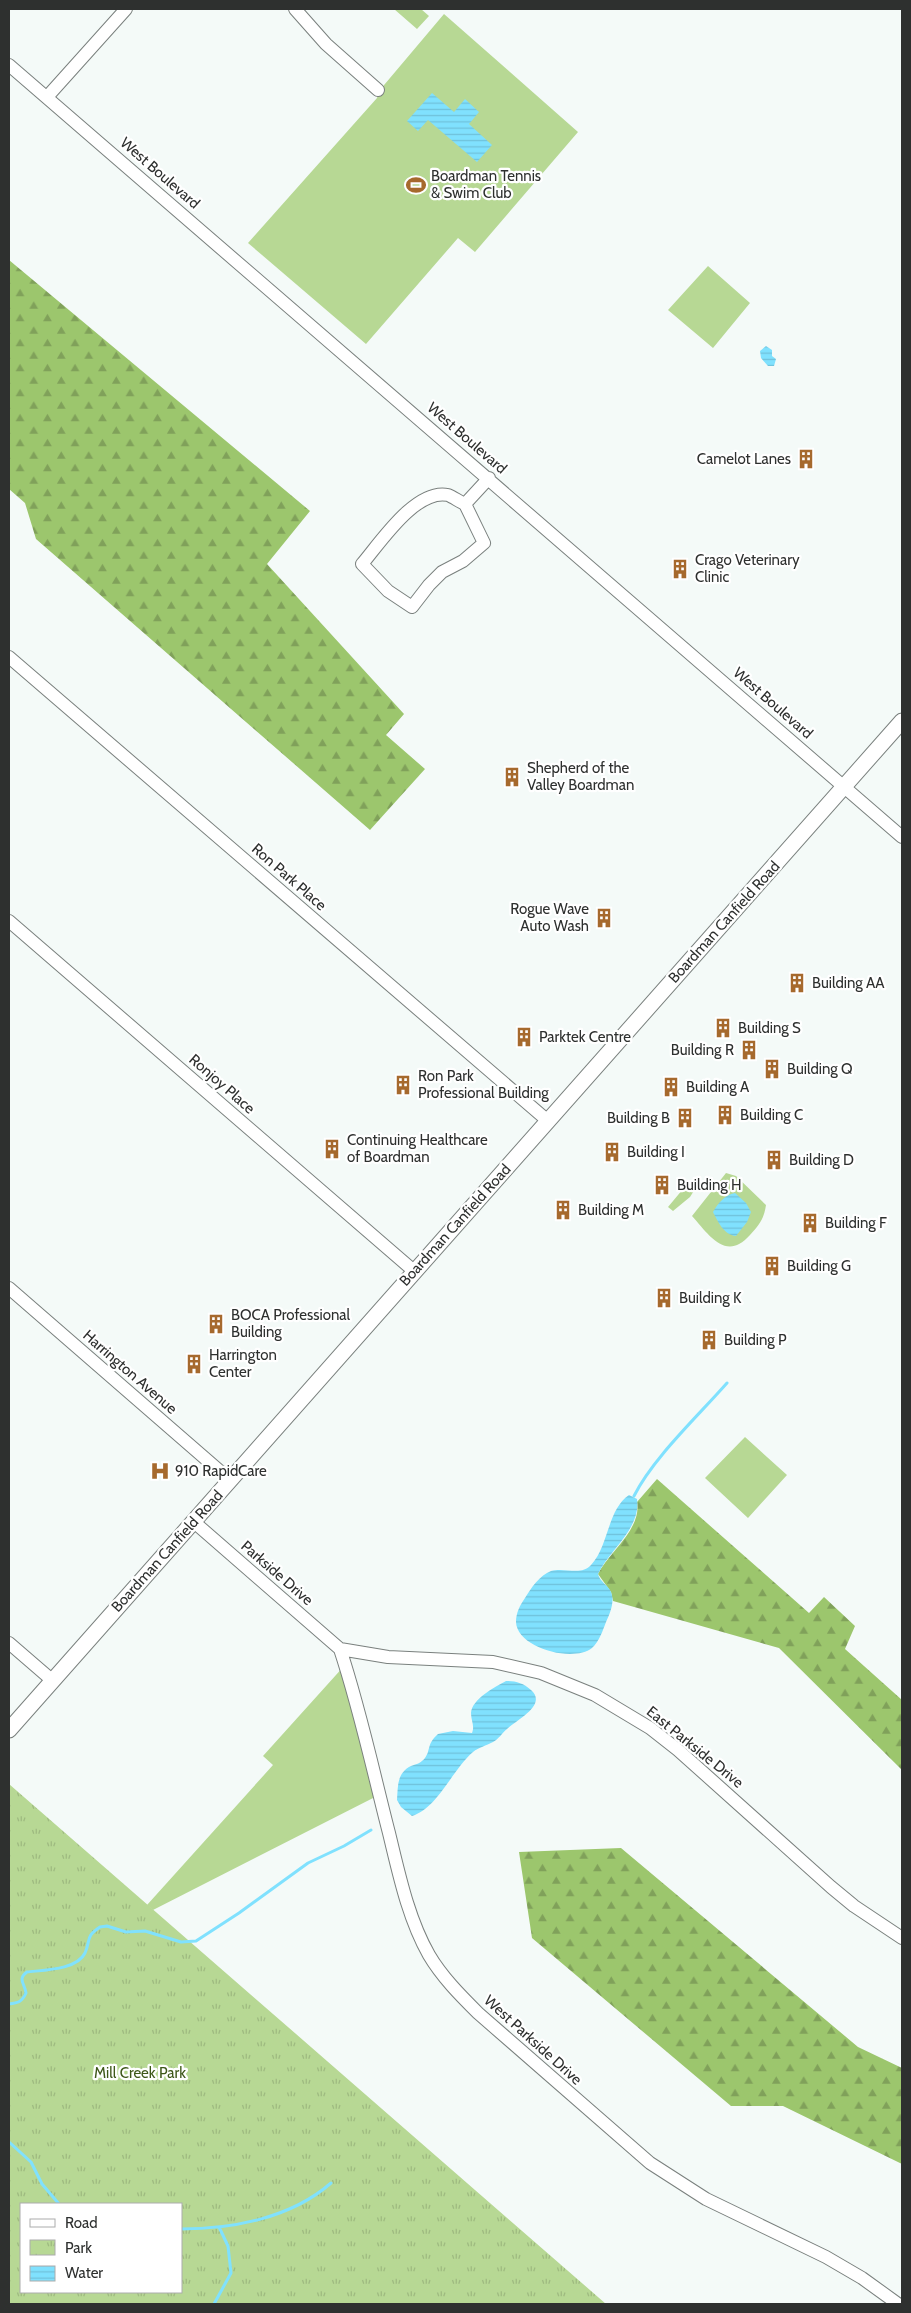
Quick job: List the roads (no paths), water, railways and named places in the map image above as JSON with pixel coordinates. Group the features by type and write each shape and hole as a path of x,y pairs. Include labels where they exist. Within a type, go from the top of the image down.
{"main road":[{"name":"Boardman Canfield Road","path":"9,1730 902,720"}],"street":[{"path":"47,97 126,9"},
{"path":"295,9 326,44 378,90"},
{"name":"West Boulevard","path":"9,65 902,836"},
{"path":"465,504 489,478"},
{"path":"447,495 465,504 484,543 464,561 442,572 428,585 412,607 388,591 362,564 406,513 429,496 447,495"},
{"name":"Ron Park Place","path":"9,657 548,1121"},
{"name":"Ronjoy Place","path":"9,921 414,1271"},
{"name":"Harrington Avenue","path":"9,1288 230,1480"},
{"name":"Parkside Drive","path":"194,1522 340,1650"},
{"path":"9,1643 52,1681"},
{"name":"East Parkside Drive","path":"340,1650 388,1657 493,1662 541,1673 595,1695 622,1709 664,1739 831,1887 854,1906 902,1938"},
{"name":"West Parkside Drive","path":"340,1650 354,1693 397,1868 411,1914 429,1955 452,1988 485,2020 650,2163 706,2198 826,2257 862,2278 898,2304"}],"water":[{"path":"432,93 454,112 465,99 479,112 469,124 492,145 477,162 428,120 418,131 407,121"},
{"path":"766,346 772,350 772,356 776,359 774,366 768,366 761,358 760,351"},
{"path":"735,1193 746,1203 751,1212 747,1222 736,1236 725,1231 713,1212 722,1200"},
{"path":"629,1495 637,1499 637,1510 634,1520 624,1538 598,1574 610,1590 612,1607 597,1643 592,1648 583,1652 572,1654 560,1653 535,1646 519,1631 516,1619 520,1606 530,1590 547,1573 556,1570 578,1571 591,1565 597,1557 616,1510"},
{"path":"506,1681 519,1683 531,1690 536,1701 533,1707 495,1741 473,1752 430,1805 412,1816 401,1807 397,1800 399,1780 403,1772 423,1760 427,1755 430,1744 438,1734 453,1731 472,1733 471,1713 475,1703 485,1694"}],"waterway":[{"path":"634,1496 664,1452 727,1383"},
{"path":"9,2004 19,2002 26,1993 22,1977 27,1972 50,1970 75,1963 85,1953 90,1936 100,1927 107,1926 126,1932 145,1931 181,1942 196,1941 239,1913 308,1863 344,1846 371,1830"},
{"path":"9,2142 31,2162 42,2184 58,2203"},
{"path":"182,2229 241,2224 280,2213 298,2205 331,2183"},
{"path":"214,2304 231,2273 228,2246 219,2227"}],"place":[{"name":"Boardman Tennis & Swim Club","path":"416,185"},
{"name":"Camelot Lanes","path":"806,459"},
{"name":"Crago Veterinary Clinic","path":"680,569"},
{"name":"Shepherd of the Valley Boardman","path":"512,777"},
{"name":"Rogue Wave Auto Wash","path":"604,918"},
{"name":"Building AA","path":"797,983"},
{"name":"Building S","path":"723,1028"},
{"name":"Parktek Centre","path":"524,1037"},
{"name":"Building R","path":"749,1050"},
{"name":"Building Q","path":"772,1069"},
{"name":"Ron Park Professional Building","path":"403,1085"},
{"name":"Building A","path":"671,1087"},
{"name":"Building C","path":"725,1115"},
{"name":"Building B","path":"685,1118"},
{"name":"Continuing Healthcare of Boardman","path":"332,1149"},
{"name":"Building I","path":"612,1152"},
{"name":"Building D","path":"774,1160"},
{"name":"Building H","path":"662,1185"},
{"name":"Building M","path":"563,1210"},
{"name":"Building F","path":"810,1223"},
{"name":"Building G","path":"772,1266"},
{"name":"Building K","path":"664,1298"},
{"name":"BOCA Professional Building","path":"216,1324"},
{"name":"Building P","path":"709,1340"},
{"name":"Harrington Center","path":"194,1364"},
{"name":"910 RapidCare","path":"160,1471"}],"park label":[{"name":"Mill Creek Park","path":"140,2073"}]}
